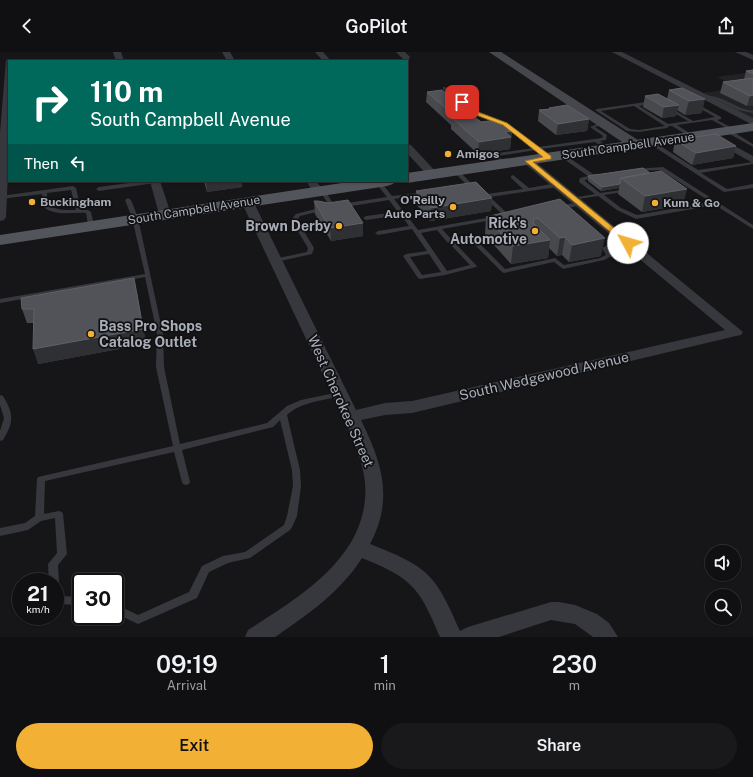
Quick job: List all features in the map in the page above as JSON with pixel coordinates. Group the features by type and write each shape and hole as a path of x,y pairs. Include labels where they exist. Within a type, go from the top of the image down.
{"main road":[{"name":"South Campbell Avenue","path":"408,178 528,161 554,152 580,153 753,127"},
{"name":"South Campbell Avenue","path":"0,240 247,201 317,187 383,182"}],"street":[{"path":"319,52 326,60"},
{"path":"494,52 591,111 603,123 636,145"},
{"path":"616,52 753,122"},
{"path":"739,52 753,58"},
{"path":"0,217 2,128 6,105 4,81 8,65"},
{"path":"708,134 753,160"},
{"path":"408,149 432,175"},
{"path":"528,161 628,243"},
{"path":"155,182 165,214"},
{"name":"West Cherokee Street","path":"247,201 351,417 368,458 374,481 372,514 359,548 342,572 318,594 256,637"},
{"name":"South Wedgewood Avenue","path":"351,417 385,409 412,407 736,332 628,243"},
{"path":"359,548 398,565 419,578 433,596 451,637"},
{"path":"468,637 551,612 568,612 584,617 597,625 607,637"}],"lane":[{"path":"444,88 471,110 505,124 592,176"},
{"path":"591,111 629,130 639,131 719,118 691,100 702,96 717,97 746,111"},
{"path":"591,111 658,102"},
{"path":"634,105 692,137"},
{"path":"664,106 692,122"},
{"path":"734,113 746,111 753,112"},
{"path":"713,118 753,146"},
{"path":"505,164 494,155 554,152 604,138 605,136 592,127 603,123"},
{"path":"596,140 609,149"},
{"path":"652,143 726,191 753,186"},
{"path":"697,172 753,163"},
{"path":"628,171 661,168 753,227"},
{"path":"456,171 471,186"},
{"path":"606,174 584,177 582,182 619,210 636,217 716,203"},
{"path":"513,177 527,190"},
{"path":"673,182 681,180"},
{"path":"99,189 126,187 150,182"},
{"path":"383,182 390,198 416,230 429,252 445,273"},
{"path":"486,196 557,185"},
{"path":"317,187 333,207"},
{"path":"378,233 438,228 507,216 478,187 464,187"},
{"path":"1,191 44,192 73,188 79,211"},
{"path":"562,207 600,195 637,188"},
{"path":"44,192 44,205 50,211 60,213 79,211 88,212 91,225"},
{"path":"276,260 306,255 312,251 294,220 298,215 333,207 433,192"},
{"path":"128,200 135,218 148,275 160,334 160,367 177,448 186,482"},
{"path":"366,218 402,213"},
{"path":"429,252 406,256 420,278 474,266 438,228"},
{"path":"449,241 470,237 504,271 555,260"},
{"path":"550,254 563,267 602,259 609,256 609,253 605,248 628,243"},
{"path":"0,301 148,275"},
{"path":"39,518 41,479 270,425 290,408 304,402 340,394"},
{"path":"0,398 7,410 9,419 6,430 0,438"},
{"path":"124,613 138,620 193,594 205,569 226,558 247,555 286,527 292,516 297,486 293,452 283,415"},
{"path":"0,532 28,526 39,518 60,514 62,554 53,564 54,573"}],"shaded area":[{"path":"753,72 753,118 702,93 739,88 717,77"}],"building":[{"path":"753,70 753,74 746,71"},
{"path":"753,78 753,95 750,96 723,82"},
{"path":"682,88 705,99 689,101 669,90"},
{"path":"442,90 481,122 497,120 512,131 505,132 511,137 479,142 451,117 456,117 427,92"},
{"path":"658,94 679,105 664,107 645,96"},
{"path":"567,105 589,119 558,124 539,110 550,109 549,108"},
{"path":"716,134 736,146 696,153 675,140"},
{"path":"643,168 650,173 621,178 620,184 602,187 588,176"},
{"path":"661,171 687,189 645,196 621,178"},
{"path":"476,182 492,198 431,208 416,191"},
{"path":"560,199 605,238 572,245 565,237 560,238 539,219 534,218 533,223 550,240 513,246 486,217"},
{"path":"348,200 363,223 330,228 314,201 328,203"},
{"name":"Bass Pro Shops Catalog Outlet","path":"134,278 143,329 33,349 34,309 22,309 21,298"}],"place":[{"name":"Amigos","path":"448,154"},
{"name":"Buckingham","path":"32,202"},
{"name":"Kum & Go","path":"655,203"},
{"name":"O'Reilly Auto Parts","path":"453,207"},
{"name":"Brown Derby","path":"339,226"},
{"name":"Rick's Automotive","path":"535,231"},
{"name":"Bass Pro Shops Catalog Outlet","path":"91,334"}],"route":[{"path":"462,102 478,114 505,124 549,158 528,161 628,243"}]}
